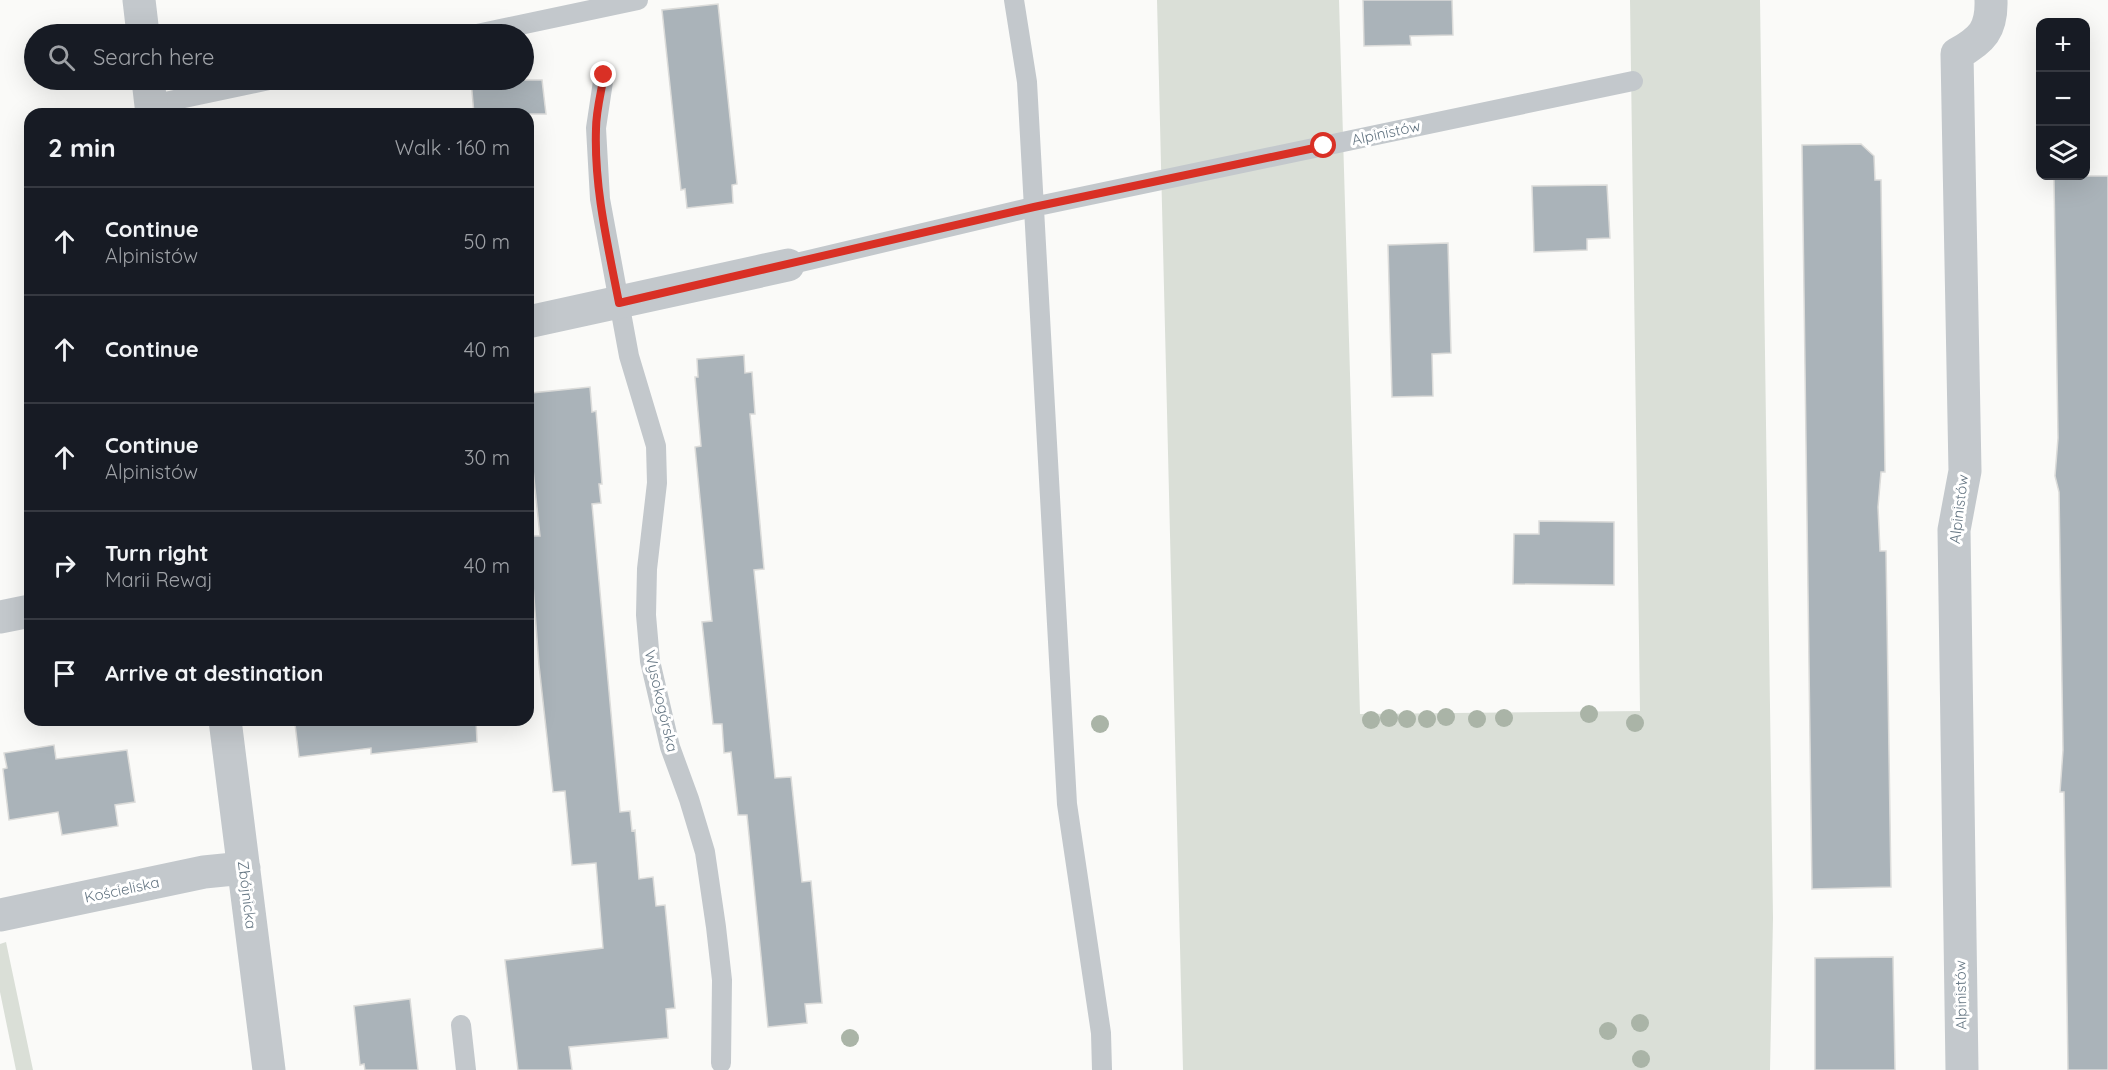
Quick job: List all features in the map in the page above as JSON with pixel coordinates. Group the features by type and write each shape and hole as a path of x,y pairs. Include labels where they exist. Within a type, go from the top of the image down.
{"street":[{"path":"139,0 142,24"},
{"name":"Alpinistów","path":"1962,1070 1954,530 1965,471 1957,54 1976,44 1982,37 1988,27 1991,0"},
{"path":"534,321 788,265"},
{"path":"0,617 24,612"},
{"name":"Zbójnicka","path":"226,726 269,1070"},
{"name":"Kościeliska","path":"0,915 204,872 244,868"}],"lane":[{"path":"524,24 638,0"},
{"path":"1014,0 1027,82 1067,804 1101,1033 1102,1070"},
{"name":"Wysokogórska","path":"604,75 596,128 596,161 600,200 629,356 656,446 657,483 647,569 646,615 650,661 670,747 705,852 717,927 722,980 721,1063"},
{"name":"Alpinistów","path":"788,265 1034,207 1633,81"},
{"path":"150,100 210,90"},
{"path":"461,1025 466,1070"}],"shaded area":[{"path":"1157,0 1339,0 1360,714 1640,711 1630,0 1760,0 1773,918 1770,1070 1183,1070"},
{"path":"6,942 33,1070 16,1070 0,992 0,944"}],"building":[{"path":"1363,0 1452,0 1453,35 1410,36 1411,45 1364,46"},
{"path":"718,4 737,184 732,185 733,203 687,208 685,189 681,190 662,10"},
{"path":"534,80 542,80 546,114 534,114 534,108 473,108 472,90 534,90"},
{"path":"1861,144 1874,156 1875,180 1881,180 1885,472 1881,472 1878,507 1880,551 1886,551 1891,887 1812,889 1802,145"},
{"path":"2090,176 2108,176 2108,1070 2068,1070 2064,792 2060,792 2063,750 2059,492 2055,476 2058,438 2054,180 2090,180"},
{"path":"1607,185 1610,238 1587,239 1587,250 1534,252 1532,186"},
{"path":"1448,243 1451,353 1432,354 1433,396 1392,397 1388,245"},
{"path":"744,355 745,373 752,372 755,414 750,414 764,569 754,570 775,778 791,777 802,882 811,881 822,1003 805,1004 807,1023 768,1027 747,815 738,815 731,752 724,753 722,724 713,724 702,622 712,621 695,447 701,446 695,377 698,377 697,359"},
{"path":"590,387 592,412 596,411 602,484 599,484 601,503 592,504 620,812 630,811 632,831 635,830 639,879 653,877 656,906 665,905 675,1008 666,1009 668,1038 569,1047 572,1070 518,1070 505,960 603,948 596,863 572,865 565,791 553,792 534,598 534,536 540,536 534,479 534,393"},
{"path":"1539,521 1614,522 1614,585 1513,584 1514,534 1539,534"},
{"path":"295,726 476,726 477,742 371,754 371,748 299,757"},
{"path":"54,745 56,759 127,750 135,802 115,805 118,826 62,835 58,812 9,820 3,769 7,768 4,753"},
{"path":"1893,957 1895,1070 1815,1070 1815,958"},
{"path":"410,999 418,1070 365,1070 364,1064 360,1065 354,1006"}],"route":[{"path":"604,75 596,128 596,161 600,200 619,303 1034,207 1324,146"}]}
